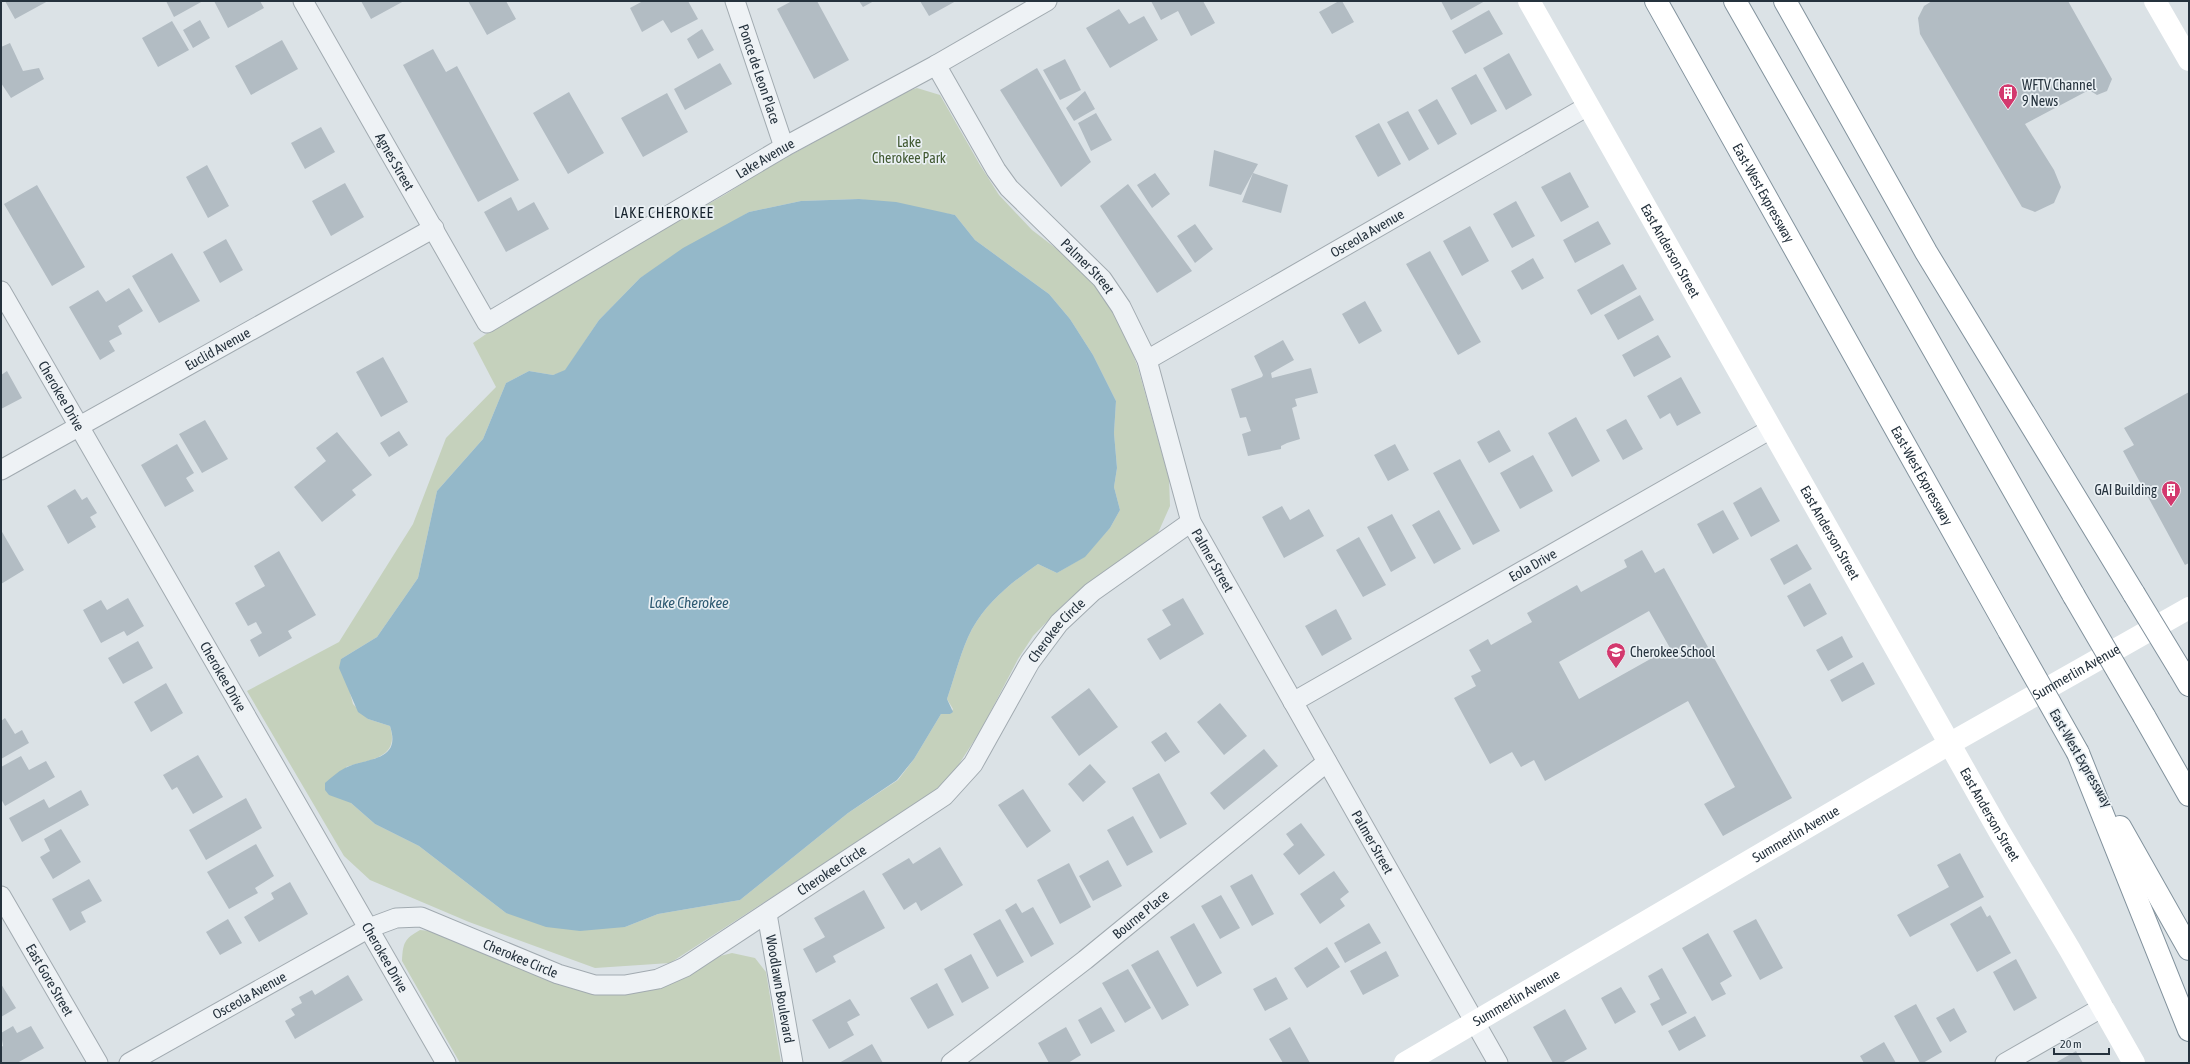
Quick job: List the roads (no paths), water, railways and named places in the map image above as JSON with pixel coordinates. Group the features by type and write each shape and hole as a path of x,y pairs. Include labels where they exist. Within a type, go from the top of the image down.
{"main road":[{"name":"East Anderson Street","path":"1529,1 1950,744 2134,1063"},
{"path":"1643,1 1675,34"},
{"name":"East-West Expressway","path":"1656,1 2189,949"},
{"path":"1736,1 2074,596 2189,795"},
{"path":"1785,1 1930,259 2184,676"},
{"path":"2155,1 2189,60"},
{"name":"Summerlin Avenue","path":"1405,1063 1950,744 2189,608"},
{"path":"2078,753 2189,1030"}],"street":[{"name":"Agnes Street","path":"303,1 487,323"},
{"name":"Ponce de Leon Place","path":"735,1 784,147"},
{"name":"Lake Avenue","path":"487,323 784,147 936,65 1047,1"},
{"name":"Palmer Street","path":"936,65 996,170 1009,188 1102,280 1121,307 1147,360 1191,522 1498,1063"},
{"name":"Osceola Avenue","path":"1147,360 1588,106"},
{"name":"Euclid Avenue","path":"1,470 434,228"},
{"name":"Cherokee Drive","path":"1,290 446,1063"},
{"name":"Eola Drive","path":"1294,702 1771,429"},
{"name":"Cherokee Circle","path":"369,928 396,918 420,917 558,974 595,985 624,985 658,979 685,967 944,796 973,764 1030,662 1059,623 1092,592 1191,522"},
{"name":"Bourne Place","path":"951,1063 1085,960 1327,762"},
{"name":"East Gore Street","path":"1,896 98,1063"},
{"name":"Woodlawn Boulevard","path":"767,914 792,1063"},
{"name":"Osceola Avenue","path":"137,1061 369,928"},
{"path":"2005,1063 2103,1007"}],"water":[{"name":"Lake Cherokee","path":"859,199 896,202 955,215 975,240 1049,294 1070,319 1093,355 1116,401 1114,433 1117,468 1114,487 1120,510 1110,528 1085,557 1057,573 1038,564 1010,585 985,610 972,629 961,654 947,699 953,712 950,714 941,714 914,759 897,780 848,813 740,900 658,914 625,927 580,931 546,927 506,913 419,846 375,824 351,803 329,795 325,790 325,783 345,768 380,756 387,752 391,746 392,738 390,726 368,719 358,712 339,668 341,659 377,637 418,578 437,491 483,439 506,383 529,371 553,375 565,370 599,320 640,278 683,248 749,212 801,201"}],"place":[{"name":"WFTV Channel 9 News","path":"2008,110"},
{"name":"GAI Building","path":"2171,507"},
{"name":"Cherokee School","path":"1616,669"}],"district":[{"name":"LAKE CHEROKEE","path":"664,213"}],"park label":[{"name":"Lake Cherokee Park","path":"909,150"}]}
